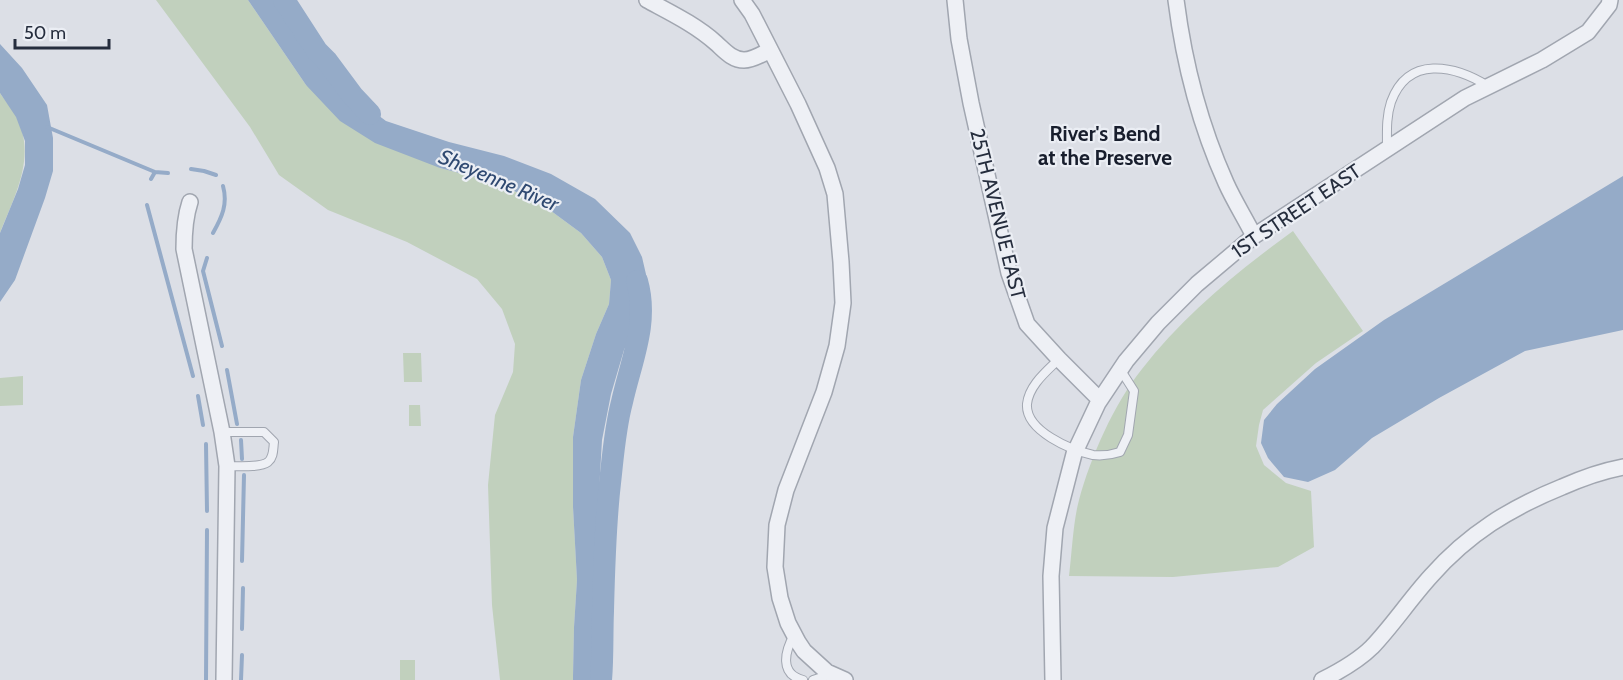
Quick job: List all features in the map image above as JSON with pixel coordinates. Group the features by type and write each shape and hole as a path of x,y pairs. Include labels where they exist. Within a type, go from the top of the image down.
{"street":[{"path":"648,0 710,37 731,56 742,60 770,50"},
{"path":"742,0 752,14 798,104 827,168 835,194 842,262 843,303 837,346 824,392 786,490 777,525 776,567 780,598 794,635 804,651 827,672 838,677"},
{"name":"25TH AVENUE EAST","path":"955,0 959,39 971,103 1009,273 1027,324 1100,400"},
{"path":"1176,0 1180,34 1198,109 1226,182 1254,236"},
{"name":"1ST STREET EAST","path":"1053,680 1051,576 1055,528 1076,450 1100,400 1120,369 1158,323 1197,284 1254,236 1465,98 1542,60 1588,32 1609,5 1610,0"},
{"path":"190,202 184,229 184,249 227,466 224,680"},
{"path":"1322,680 1347,667 1370,648 1433,573 1479,531 1509,511 1546,493 1580,479 1623,467"}],"lane":[{"path":"1387,149 1387,121 1391,102 1398,88 1408,77 1421,70 1435,68 1467,74 1489,86"},
{"path":"1059,359 1036,382 1029,395 1028,412 1033,424 1045,434 1076,450 1094,455 1120,452 1128,435 1134,391 1120,369"},
{"path":"222,432 264,432 274,442 273,455 268,462 257,466 227,466"},
{"path":"794,635 785,654 787,665 790,673 804,680"},
{"path":"813,680 838,677"}],"green space":[{"path":"156,0 248,0 306,85 440,168 498,183 543,205 581,233 602,257 611,280 609,304 596,334 581,380 573,437 573,507 577,580 573,680 500,680 492,605 488,485 495,415 513,372 515,344 502,309 477,279 407,242 328,210 279,175 250,127"},
{"path":"0,93 13,110 22,131 24,161 17,190 0,233"},
{"path":"1293,231 1363,331 1316,363 1263,410 1259,425 1256,446 1264,465 1286,483 1311,491 1314,547 1278,567 1173,577 1069,576 1075,518 1084,483 1104,431 1122,398 1158,349 1194,312 1232,278"},
{"path":"403,353 421,353 422,382 404,382"},
{"path":"23,376 23,405 0,406 0,378"},
{"path":"409,405 420,405 421,426 409,426"},
{"path":"400,660 415,660 415,680 400,680"}],"water":[{"path":"248,0 286,0 332,68 359,101 386,121 449,142 504,156 551,174 595,199 630,233 642,257 648,283 640,314 624,350 611,394 602,440 597,580 599,631 607,680 573,680 577,580 573,507 573,437 581,380 596,334 609,304 611,280 602,257 581,233 543,205 498,183 440,168 375,143 340,121 306,85"},
{"path":"0,44 22,68 47,105 53,138 53,171 15,280 0,302 0,233 25,165 25,141 16,117 0,93"},
{"path":"1623,176 1623,330 1525,351 1372,438 1335,470 1308,482 1284,477 1268,458 1261,443 1264,420 1277,404 1315,369 1384,320"}],"waterway":[{"name":"Sheyenne River","path":"284,0 317,51 370,114"},
{"path":"47,127 155,172 151,179"},
{"path":"191,169 216,175"},
{"path":"155,172 168,173"},
{"path":"213,233 223,210 225,199 223,186"},
{"path":"147,205 193,376"},
{"path":"207,258 203,271 222,346"},
{"name":"Sheyenne River","path":"601,680 608,499 618,422 640,327 641,312 637,281"},
{"path":"227,370 237,424"},
{"path":"198,396 203,425"},
{"path":"241,440 242,459"},
{"path":"206,444 207,511"},
{"path":"242,561 244,475"},
{"path":"206,680 207,530"},
{"path":"242,629 243,588"},
{"path":"241,680 242,655"}],"district":[{"name":"River's Bend at the Preserve","path":"1105,145"}]}
